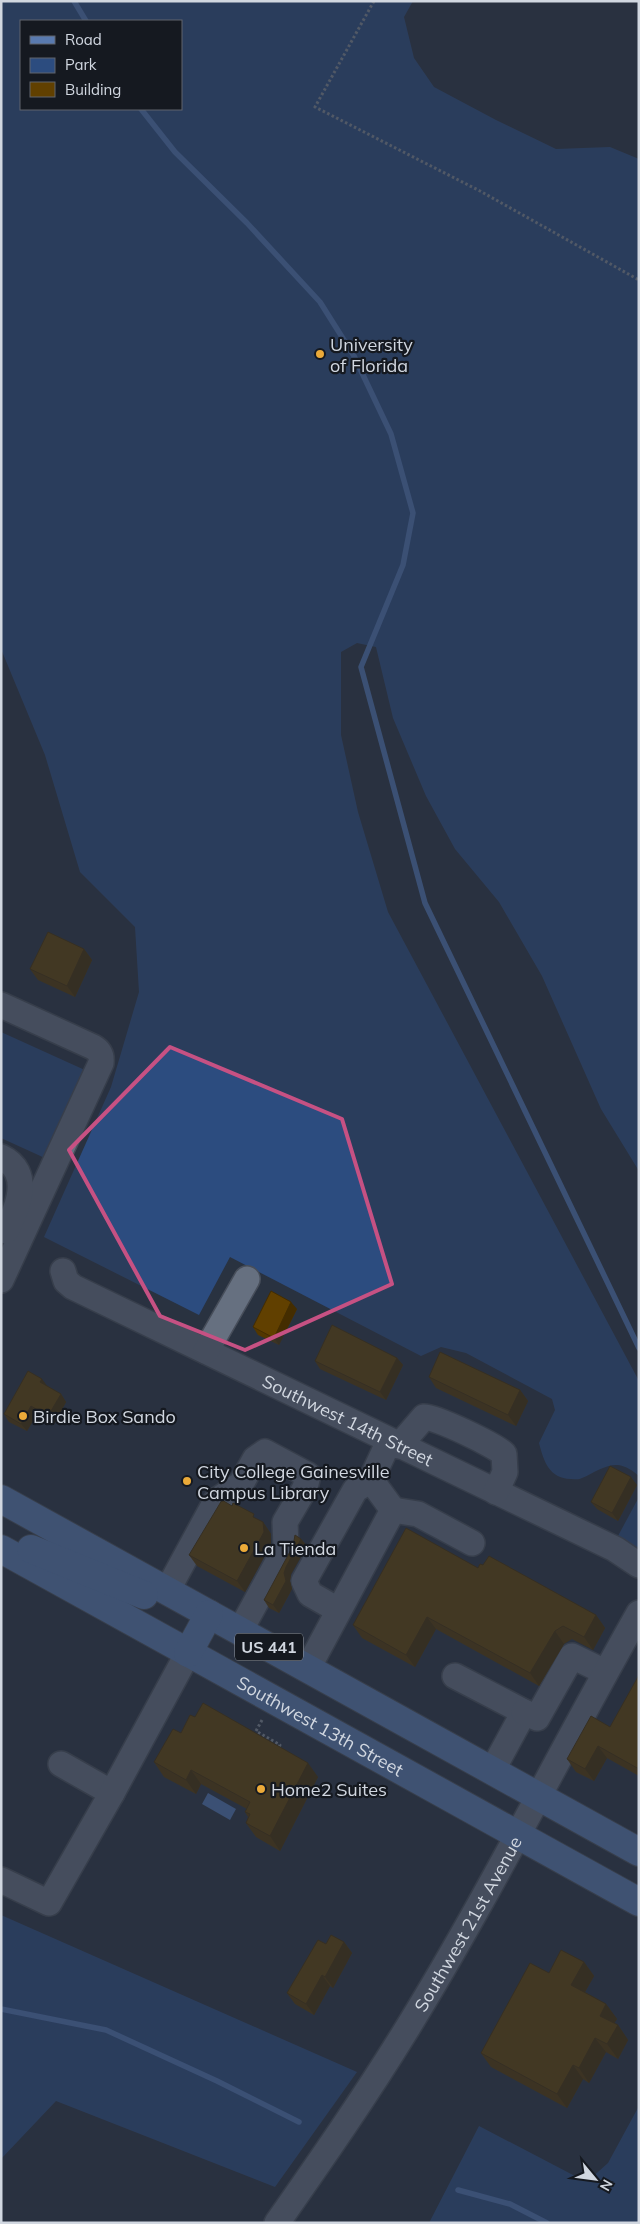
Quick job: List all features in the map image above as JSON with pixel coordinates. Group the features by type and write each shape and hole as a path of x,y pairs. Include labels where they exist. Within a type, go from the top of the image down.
{"main road":[{"name":"US 441","path":"1,1499 639,1852"},
{"path":"1,1548 15,1542 145,1596 168,1591"},
{"name":"Southwest 13th Street","path":"1,1548 182,1663 517,1835 639,1902"},
{"path":"182,1663 209,1614"}],"street":[{"path":"1,1005 99,1050 101,1063 1,1280"},
{"path":"1,1157 8,1160 21,1180 16,1212 1,1242"},
{"name":"Southwest 14th Street","path":"63,1271 66,1281 73,1286 394,1444 616,1549 639,1565"},
{"path":"206,1351 247,1278"},
{"path":"338,1610 310,1594 304,1581 355,1490 371,1480 394,1444 424,1417 432,1418 504,1454 505,1472 496,1492"},
{"path":"168,1591 216,1502 241,1484 256,1459 265,1452 308,1475 305,1488 286,1522 286,1547 240,1631"},
{"path":"371,1480 393,1510 418,1514 472,1543"},
{"path":"308,1668 393,1510"},
{"name":"Southwest 21st Avenue","path":"276,2223 406,2031 517,1835 639,1613"},
{"path":"455,1676 537,1718 572,1656 605,1672"},
{"path":"1,1880 49,1902 112,1793 182,1663"},
{"path":"492,1771 524,1712"},
{"path":"61,1764 112,1793"}],"path":[{"path":"374,1 315,107 480,191 639,280"},
{"path":"262,1720 256,1731 280,1745 276,1753"}],"highlighted area":[{"path":"170,1047 342,1119 392,1284 245,1350 160,1316 69,1150"}],"green space":[{"name":"University of Florida","path":"1,1 413,1 404,17 414,58 434,87 556,149 610,147 639,159 639,1171 601,1109 542,976 499,902 455,849 426,796 393,718 376,647 357,643 341,652 341,735 358,812 388,912 639,1381 639,1476 624,1466 613,1465 604,1467 580,1479 557,1476 549,1468 539,1443 555,1410 552,1399 466,1353 441,1347 421,1356 230,1257 199,1315 44,1237 111,1087 139,992 135,927 80,872 45,755 1,649"},
{"path":"1,1032 87,1071 47,1159 1,1138"},
{"path":"639,1497 639,1553 618,1536"},
{"path":"1,1915 357,2072 275,2187 56,2101 1,2159"},
{"path":"639,2106 639,2223 429,2223 479,2126 573,2175 589,2180 608,2163"}],"shaded area":[{"path":"208,1793 236,1809 230,1820 202,1804"}],"building":[{"path":"48,932 84,949 67,986 30,969"},
{"path":"271,1291 291,1302 274,1338 253,1327"},
{"path":"332,1325 397,1358 380,1392 315,1361"},
{"path":"440,1352 520,1390 508,1415 429,1377"},
{"path":"28,1371 42,1379 40,1382 61,1394 48,1416 31,1406 21,1424 4,1414"},
{"path":"610,1466 631,1477 612,1513 591,1502"},
{"path":"222,1500 232,1506 233,1503 254,1514 253,1517 263,1522 264,1532 237,1581 189,1555"},
{"path":"406,1528 478,1568 480,1564 483,1565 489,1556 596,1615 584,1637 563,1626 555,1631 530,1673 427,1617 406,1655 353,1625"},
{"path":"295,1535 301,1539 286,1567 284,1573 286,1581 273,1605 264,1600 293,1546"},
{"path":"639,1675 639,1769 598,1746 585,1769 567,1759 591,1716 610,1727"},
{"name":"Home2 Suites","path":"203,1703 308,1763 270,1836 246,1823 250,1814 245,1812 250,1802 191,1770 186,1780 154,1762 173,1729 181,1733 190,1715 195,1717"},
{"path":"331,1935 344,1942 325,1977 322,1975 306,2004 287,1993 318,1940 326,1944"},
{"path":"561,1950 584,1962 571,1985 606,2004 600,2016 618,2025 607,2044 595,2038 579,2068 573,2065 557,2094 481,2053 530,1963 549,1973"}],"waterway":[{"path":"74,1 85,20"},
{"path":"142,110 175,152 247,223 320,302 354,356 391,434 413,513 403,565 361,667 425,903 639,1348"},
{"path":"1,2009 106,2030 217,2081 299,2122"},
{"path":"458,2190 510,2204 547,2223"}],"place":[{"name":"University of Florida","path":"320,354"},
{"name":"Birdie Box Sando","path":"23,1416"},
{"name":"City College Gainesville Campus Library","path":"187,1481"},
{"name":"La Tienda","path":"244,1548"},
{"name":"Home2 Suites","path":"261,1789"}]}
